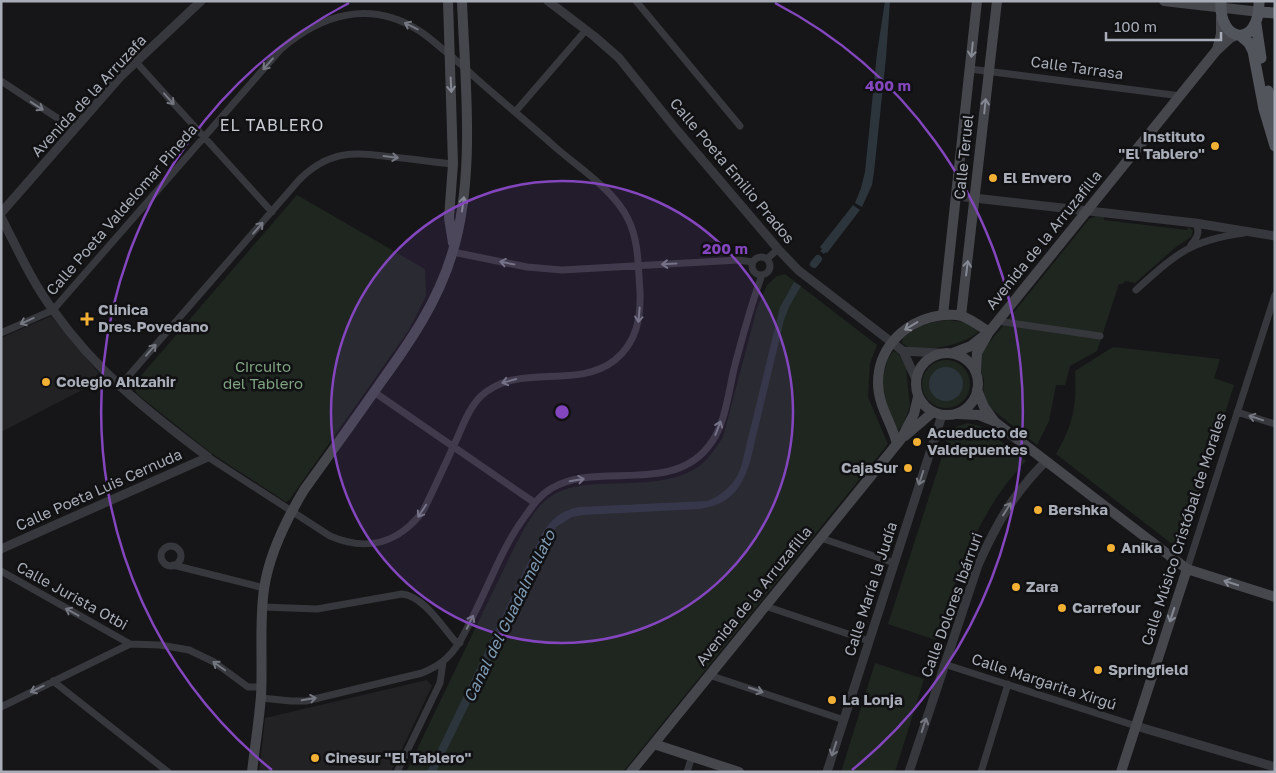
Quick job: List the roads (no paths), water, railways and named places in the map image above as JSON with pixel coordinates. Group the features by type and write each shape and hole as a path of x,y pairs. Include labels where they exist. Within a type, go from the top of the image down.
{"main road":[{"path":"448,1 453,164 449,218 453,252"},
{"path":"252,772 261,692 262,607 264,588 274,553 291,511 304,490 414,335 440,285 453,252 462,209 467,169 462,1"},
{"name":"Calle Teruel","path":"943,315 977,1"},
{"name":"Calle Teruel","path":"961,316 997,1"},
{"path":"1164,1 1221,7 1259,7 1275,14"},
{"path":"1221,7 1228,28 1246,39 1253,51 1264,109 1275,146"},
{"name":"Avenida de la Arruzafilla","path":"1216,51 1221,34 1221,7"},
{"path":"1259,7 1256,24 1264,77 1272,101 1275,118"},
{"name":"Avenida de la Arruzafilla","path":"976,371 977,353 997,322 1216,51 1230,38 1249,32 1256,24"},
{"path":"899,442 880,401 878,383 883,358 892,342 915,323 943,315 961,316 989,332"},
{"name":"Avenida de la Arruzafilla","path":"953,353 971,346 989,332"},
{"path":"956,414 966,408 973,400 977,390 978,380 976,371 970,362 962,356 953,353 938,353 923,363 916,379 915,388 918,397 925,407 937,413 956,414 979,415 995,422 1187,568 1275,597"},
{"path":"977,390 984,407 995,422"},
{"name":"Avenida de la Arruzafilla","path":"631,772 899,442 914,414 918,397"},
{"name":"Avenida de la Arruzafilla","path":"899,442 937,413"},
{"name":"Calle Músico Cristóbal de Morales","path":"1122,772 1187,568"},
{"path":"654,744 739,772"}],"street":[{"name":"Avenida de la Arruzafa","path":"1,215 136,62 201,1"},
{"name":"Calle Poeta Emilio Prados","path":"548,1 608,47 626,66 676,129 798,270 903,351"},
{"path":"636,1 740,126"},
{"name":"Calle Poeta Valdelomar Pineda","path":"1,333 52,310 281,49 316,23 343,14 374,14 391,18 418,29 465,67 615,200 628,218 636,241 640,310 638,325 626,350 601,368 588,373 520,378 500,383 479,398 472,408 423,511 401,533 386,540 362,544 342,541 330,536 208,456"},
{"path":"515,112 586,30"},
{"path":"136,62 272,212"},
{"name":"Calle Tarrasa","path":"970,68 1181,96"},
{"path":"1,81 74,130"},
{"path":"119,387 272,212 306,174 319,163 341,155 364,154 453,164"},
{"path":"957,196 1195,223 1275,236"},
{"path":"1,215 29,271 52,310 91,358 119,387 152,416 208,456"},
{"path":"1189,247 1198,235 1198,227 1195,223"},
{"path":"1136,290 1173,258 1189,247 1224,236 1252,232"},
{"path":"767,259 778,249"},
{"path":"1,707 130,644 160,644 189,650 214,662 248,687 291,701 306,700 422,673 443,662 460,643 512,538 535,503 552,488 570,481 668,472 689,465 704,452 715,437 722,420 746,325 762,275 768,272 770,267 767,259 760,256 752,262 739,260 586,270 520,266 453,252"},
{"path":"752,262 754,272 762,275"},
{"name":"Calle Músico Cristóbal de Morales","path":"1187,568 1275,294"},
{"path":"997,322 1100,336"},
{"path":"916,379 903,351 938,353"},
{"path":"374,392 535,503"},
{"path":"1236,412 1275,424"},
{"name":"Calle María la Judía","path":"827,772 894,563 937,413"},
{"name":"Calle Poeta Luis Cernuda","path":"1,549 208,456"},
{"name":"Calle Dolores Ibárruri","path":"909,772 976,571 992,535 1008,506 1046,461"},
{"path":"821,538 894,563"},
{"path":"172,566 264,588"},
{"name":"Calle Jurista Otbi","path":"1,571 130,644"},
{"path":"262,607 317,609 410,594 421,602 455,641 460,643"},
{"path":"765,606 869,641"},
{"path":"397,772 440,683 443,662"},
{"name":"Calle Margarita Xirgú","path":"944,664 1136,726"},
{"path":"710,675 844,720"},
{"path":"54,681 168,772"},
{"path":"981,772 1008,684"},
{"path":"1136,726 1275,768"},
{"path":"687,772 692,756"}],"water":[{"path":"885,1 890,1 874,172 872,185 862,207 855,203 865,172 877,53"},
{"path":"853,205 860,210 827,253 824,254 820,251 822,249 820,247"},
{"path":"794,282 801,286 784,320 750,462 738,488 726,500 709,507 583,515 572,517 556,527 436,772 427,772 542,534 553,520 567,510 579,507 707,501 723,492 736,478 741,467 780,307"},
{"path":"946,367 958,372 963,384 958,396 946,401 934,396 929,384 934,372"}],"waterway":[{"name":"Canal del Guadalmellato","path":"814,264 818,259"}],"place":[{"name":"Instituto \"El Tablero\"","path":"1215,146"},
{"name":"El Envero","path":"993,178"},
{"name":"Clinica Dres.Povedano","path":"87,319"},
{"name":"Colegio Ahlzahir","path":"46,382"},
{"name":"Acueducto de Valdepuentes","path":"917,442"},
{"name":"CajaSur","path":"908,468"},
{"name":"Bershka","path":"1038,510"},
{"name":"Anika","path":"1111,548"},
{"name":"Zara","path":"1016,587"},
{"name":"Carrefour","path":"1062,608"},
{"name":"Springfield","path":"1098,670"},
{"name":"La Lonja","path":"832,700"},
{"name":"Cinesur \"El Tablero\"","path":"315,758"}],"district":[{"name":"EL TABLERO","path":"272,125"}],"park label":[{"name":"Circuito del Tablero","path":"263,376"}]}
